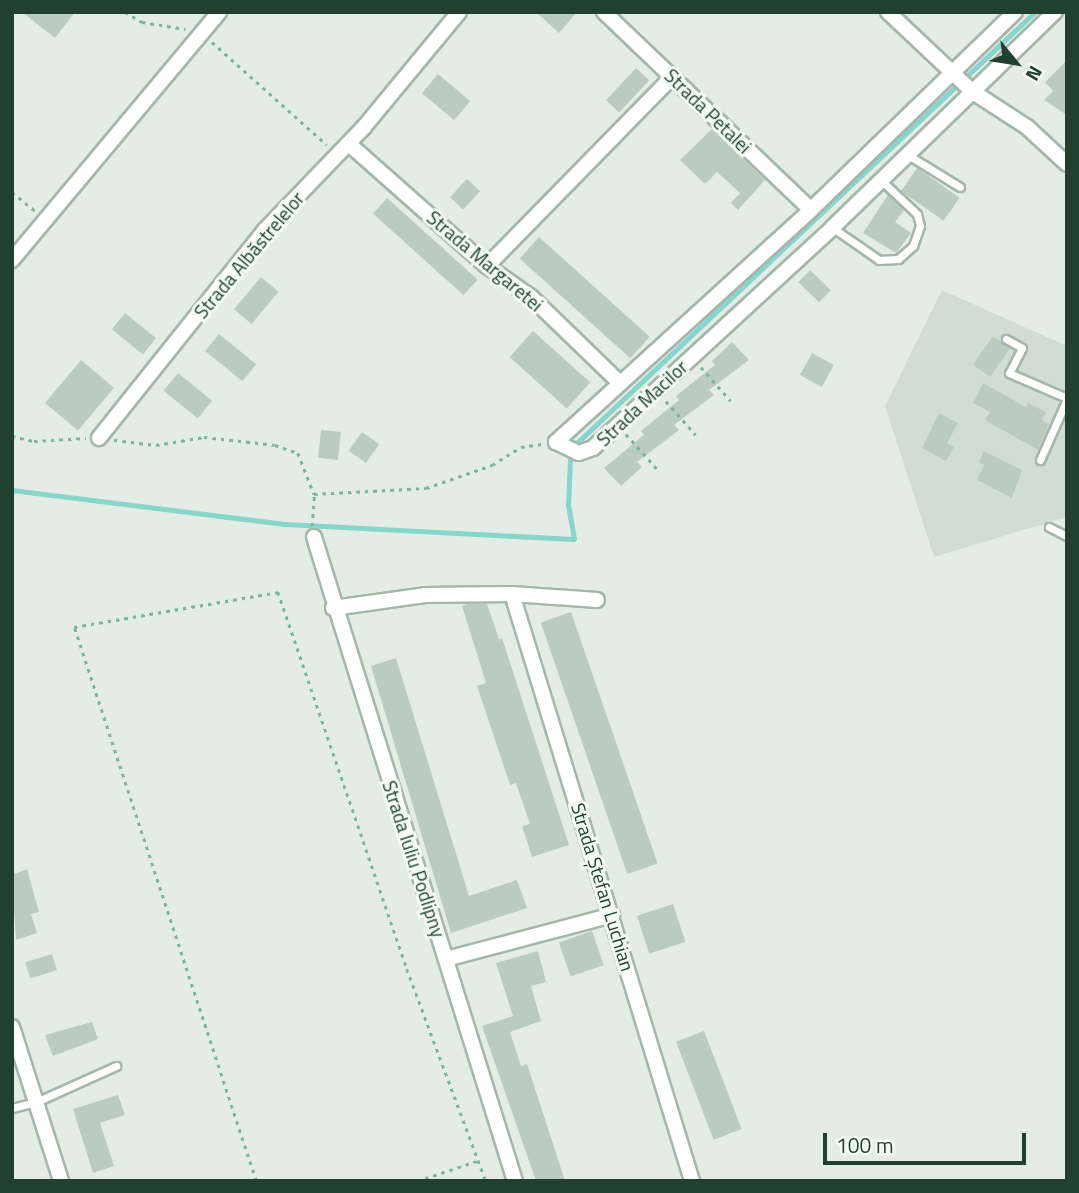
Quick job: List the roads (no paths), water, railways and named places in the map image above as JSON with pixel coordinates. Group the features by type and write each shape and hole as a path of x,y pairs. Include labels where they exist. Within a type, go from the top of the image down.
{"street":[{"path":"12,260 219,12"},
{"name":"Strada Albăstrelelor","path":"99,438 264,231 345,148 459,12"},
{"name":"Strada Petalei","path":"604,12 811,209"},
{"path":"888,12 971,90 1027,127 1067,164"},
{"name":"Strada Macilor","path":"1015,12 955,74 811,209 618,381 556,442 579,453 588,451 833,227 971,90 1055,12"},
{"path":"487,266 672,77"},
{"name":"Strada Margaretei","path":"345,148 487,266 531,297 618,381"},
{"name":"Strada Iuliu Podlipny","path":"314,537 515,1181"},
{"path":"334,608 425,595 512,594 597,600"},
{"name":"Strada Ștefan Luchian","path":"512,594 692,1181"},
{"path":"446,959 612,915"},
{"path":"12,1027 61,1181"}],"lane":[{"path":"908,155 960,187"},
{"path":"833,227 879,260 898,259 913,246 920,226 917,214 881,181"},
{"path":"1006,339 1022,348 1009,373 1067,399 1040,460"},
{"path":"1049,527 1067,536"},
{"path":"12,1108 36,1102 116,1066"}],"waterway":[{"path":"578,442 1035,12"},
{"path":"12,490 286,524 574,539 568,506 570,458"}]}
